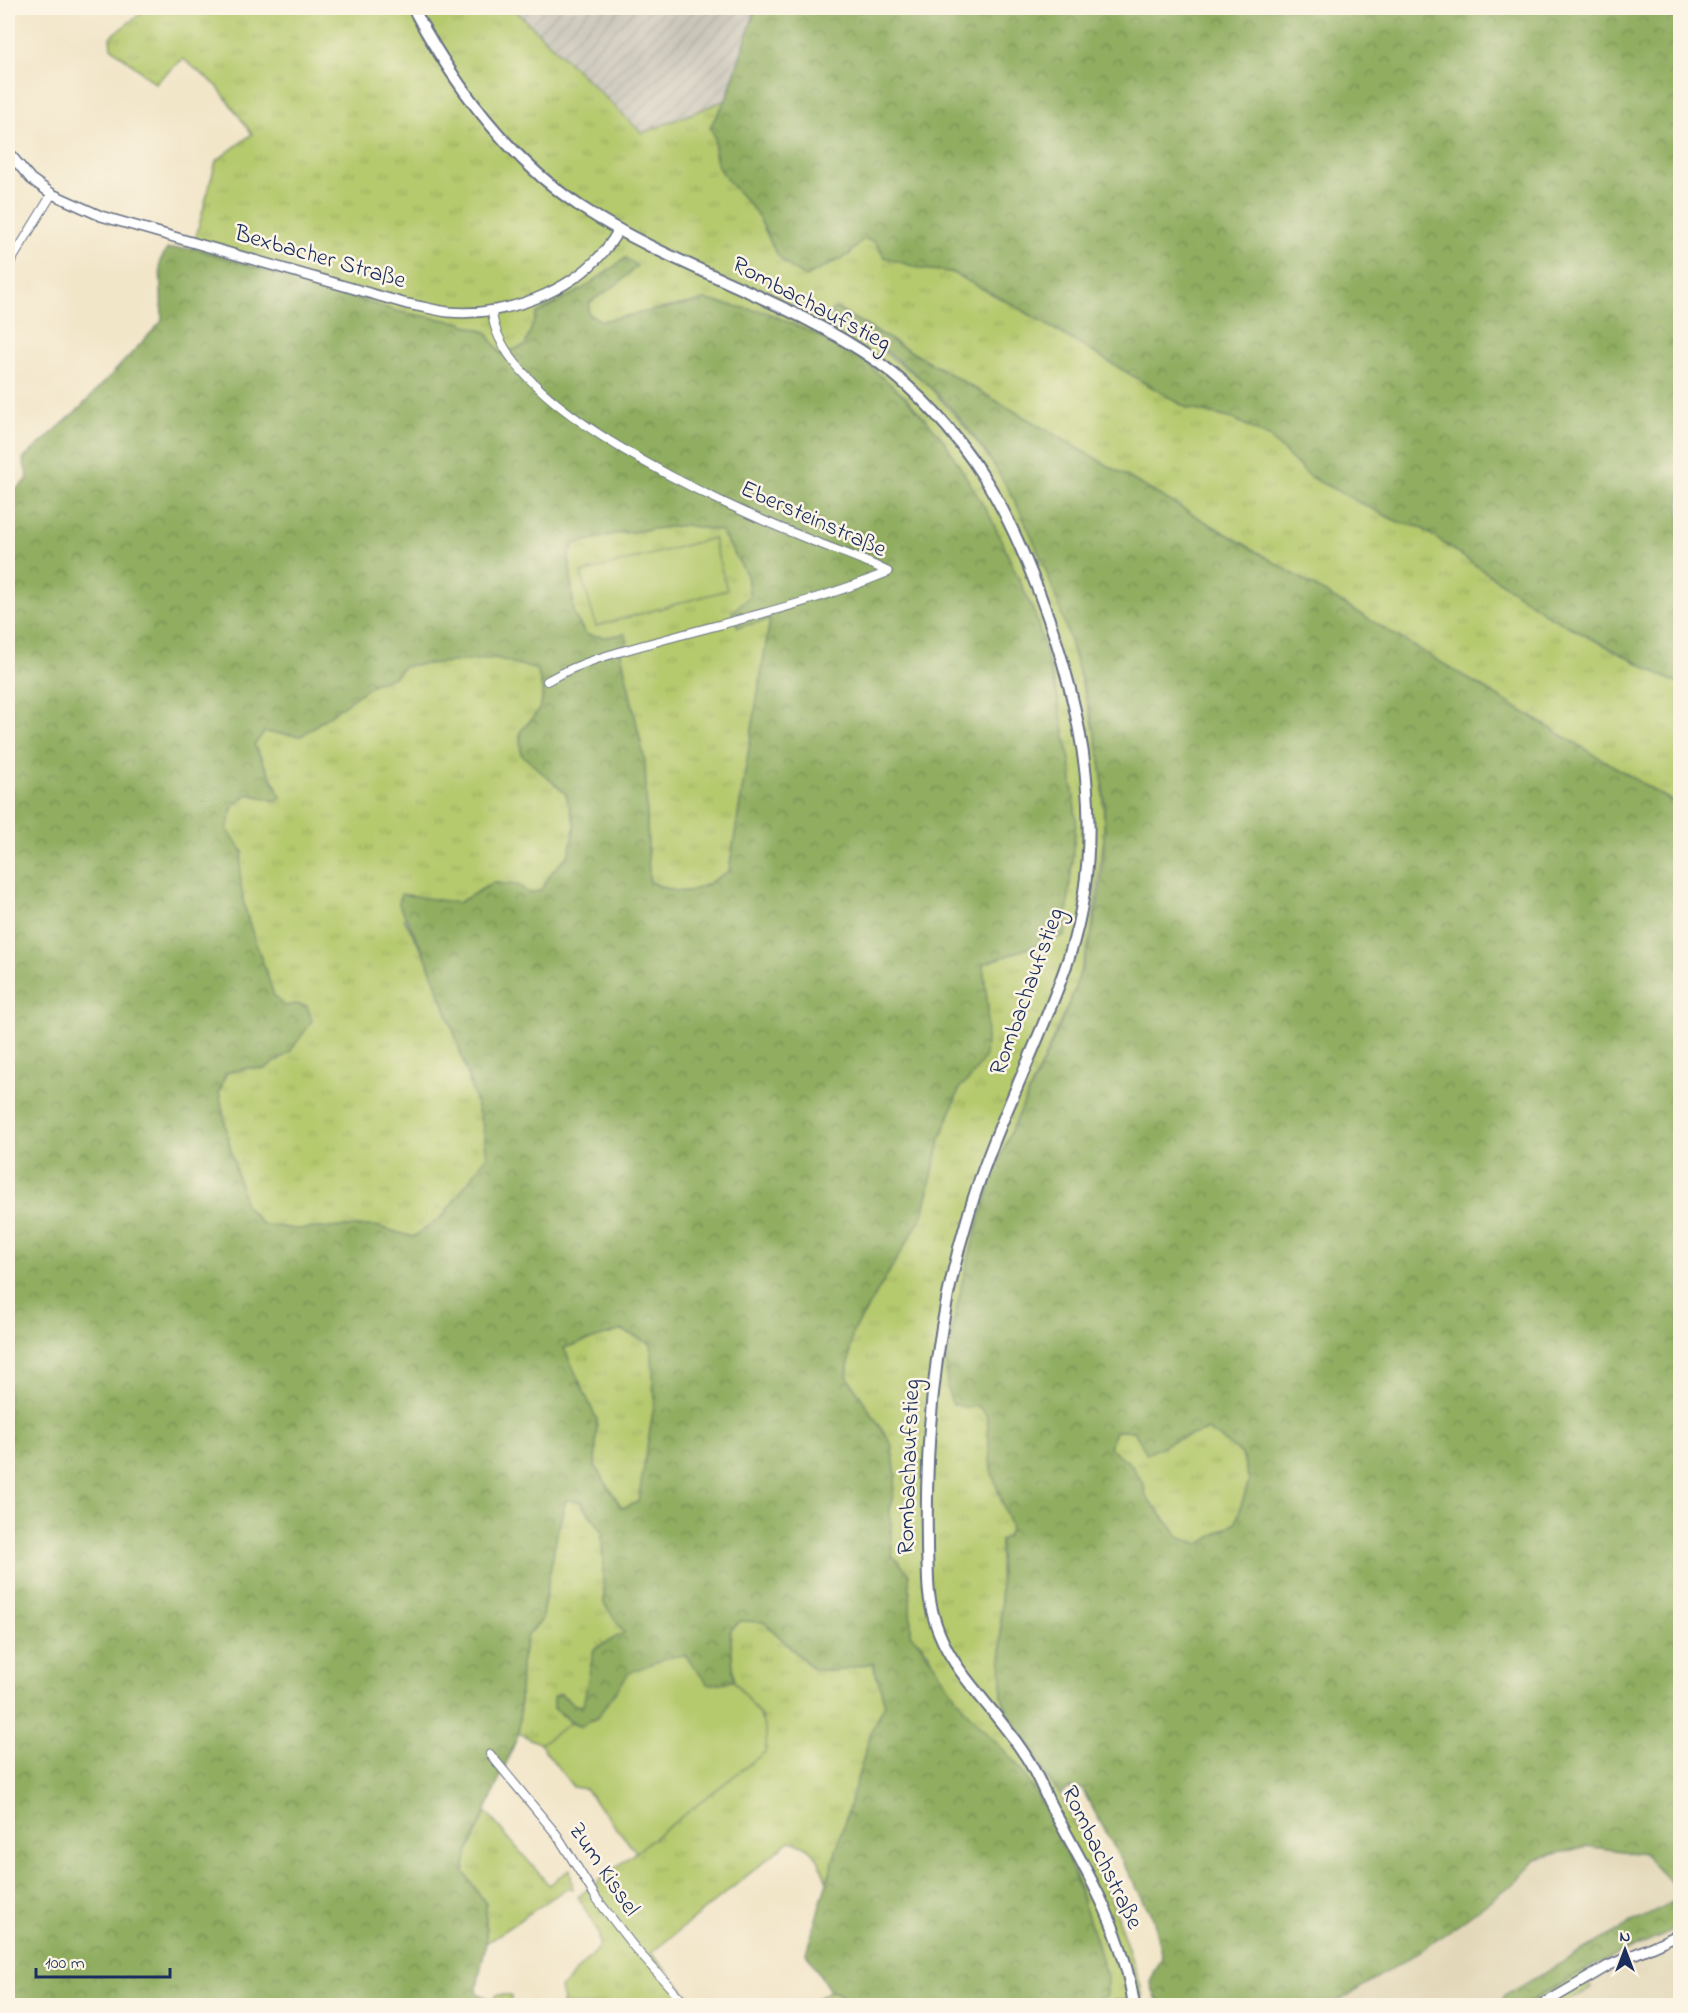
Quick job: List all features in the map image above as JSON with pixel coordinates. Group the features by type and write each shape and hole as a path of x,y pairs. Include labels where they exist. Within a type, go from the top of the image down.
{"main road":[{"name":"Rombachaufstieg","path":"413,8 456,81 499,135 548,182 580,206 619,229 819,327 875,360 934,412 984,477 1008,518 1047,615 1071,688 1085,765 1091,819 1084,902 1069,957 979,1180 968,1215 953,1269 935,1361 928,1462 928,1583 936,1627 961,1676 999,1720 1032,1767"},
{"name":"Rombachstraße","path":"1032,1767 1109,1914 1121,1947 1134,2004"}],"street":[{"name":"Bexbacher Straße","path":"8,152 30,179 52,194 101,216 407,303 449,312 492,310 548,293 575,277 610,246 619,229"},
{"path":"8,266 52,194"},
{"name":"Ebersteinstraße","path":"492,310 492,321 500,341 512,360 549,399 590,428 640,460 807,539 866,560 888,572 834,592 624,650 548,680"},
{"name":"Zum Kissel","path":"490,1754 557,1835 597,1899 634,1947 687,2006"},
{"path":"1540,2006 1608,1966 1680,1934"},
{"path":"1113,2006 1134,2004"}],"shaded area":[{"path":"513,8 756,8 726,100 643,133"},
{"path":"1586,1846 1643,1854 1678,1889 1677,1900 1636,1920 1504,1996 1498,2005 1301,2006 1334,2004 1427,1947 1518,1880 1536,1859"},
{"path":"1680,1928 1680,2005 1559,2006 1592,1989 1586,1970"}],"green space":[{"path":"148,8 513,8 642,133 726,100 710,127 714,136 718,166 756,213 778,256 806,277 850,254 863,239 875,242 922,269 951,272 1017,307 1187,408 1234,419 1269,437 1310,477 1398,522 1420,527 1551,617 1680,685 1680,806 1237,540 836,308 831,314 925,382 967,429 1003,477 1033,536 1059,603 1097,737 1103,785 1104,837 1091,937 1074,991 1008,1139 977,1228 961,1286 967,1408 978,1406 987,1415 991,1470 1011,1528 1007,1536 1000,1540 1002,1696 1010,1718 1032,1747 1045,1774 1060,1794 1113,1905 1141,1987 1143,2005 1074,2005 1079,2004 1085,1909 1074,1868 1017,1764 979,1728 947,1687 928,1652 911,1634 909,1573 892,1555 890,1511 896,1476 891,1443 847,1376 852,1334 923,1215 940,1140 960,1087 970,1079 988,1009 983,964 1065,935 1076,821 1070,761 1057,694 1035,615 991,518 943,439 905,397 846,348 768,314 706,300 601,321 588,313 589,303 620,282 626,258 581,290 537,313 525,346 501,354 486,332 457,322 399,312 193,248 216,161 252,134 217,86 183,59 155,83 111,47 110,37"},
{"path":"756,8 1680,8 1680,685 1551,617 1420,527 1398,522 1310,477 1269,437 1234,419 1187,408 1017,307 951,272 922,269 884,257 875,242 863,239 850,254 805,277 793,269 778,256 756,213 718,166 714,136 710,127 726,100"},
{"path":"193,248 399,312 457,322 486,332 501,354 525,346 537,313 581,290 626,258 637,266 620,282 589,303 588,313 601,321 706,300 768,313 846,348 905,397 943,439 991,518 1035,615 1057,695 1070,761 1076,821 1065,935 983,964 988,1009 985,1057 970,1079 960,1087 940,1140 923,1215 852,1334 847,1376 891,1443 896,1476 890,1511 892,1555 909,1573 911,1634 964,1708 1017,1765 1048,1814 1061,1840 1081,1895 1107,1978 1107,1996 1074,2006 844,2005 840,1994 830,1991 806,1953 872,1729 885,1704 873,1663 835,1671 813,1669 764,1622 740,1621 730,1631 734,1681 708,1685 685,1655 630,1673 597,1718 580,1727 554,1708 554,1697 560,1694 575,1705 583,1706 594,1649 624,1633 604,1603 602,1530 580,1501 566,1500 557,1533 541,1621 527,1636 521,1663 519,1733 467,1855 464,1872 486,1904 486,1943 476,1992 491,2000 489,2005 8,2006 8,496 28,479 23,459 80,408 162,321 160,261 167,249","holes":["685,525 721,531 747,575 750,596 732,612 738,627 770,620 729,871 708,884 690,891 672,890 649,881 645,762 620,648 628,641 625,634 607,637 586,635 574,615 569,557 574,544 614,534","496,658 537,670 543,698 534,716 520,732 521,754 566,794 575,825 569,854 552,872 541,890 529,894 519,885 493,883 458,903 401,894 399,904 425,955 456,1037 483,1127 487,1156 443,1216 413,1237 375,1226 294,1229 262,1224 245,1205 219,1092 226,1073 248,1068 265,1069 290,1052 312,1021 307,1006 294,1004 286,1006 274,996 244,906 240,869 243,852 227,829 233,806 248,794 277,801 281,797 254,745 264,732 301,736 376,682 394,677 404,666","622,1330 651,1344 655,1400 638,1502 622,1508 595,1466 597,1420 564,1348"]},
{"path":"835,308 1237,540 1680,806 1680,1928 1593,1966 1523,2005 1498,2005 1504,1996 1636,1920 1677,1900 1677,1889 1643,1854 1586,1846 1536,1859 1518,1880 1427,1947 1334,2004 1160,2005 1151,1986 1152,1976 1162,1958 1153,1918 1082,1789 1071,1788 1060,1794 1045,1774 1032,1747 1010,1718 1002,1696 1000,1540 1007,1536 1011,1528 991,1470 987,1415 978,1406 967,1408 953,1404 947,1385 948,1352 965,1274 993,1180 1010,1134 1065,1013 1091,937 1101,881 1104,843 1101,770 1085,692 1051,584 1020,511 1000,475 953,410 924,381 890,354 830,313","holes":["1208,1430 1242,1454 1249,1481 1236,1522 1200,1544 1180,1538 1145,1495 1144,1484 1130,1463 1109,1448 1115,1431 1134,1431 1147,1454 1172,1441"]},
{"path":"685,525 721,531 747,575 750,596 738,626 770,619 729,871 708,884 690,891 672,890 649,881 645,762 620,648 624,634 607,637 586,635 574,615 569,556 574,544 614,534"},
{"path":"713,538 727,590 596,626 581,573"},
{"path":"496,658 537,669 543,697 538,710 520,732 521,754 566,794 575,825 569,854 552,872 541,891 529,894 519,885 493,883 458,903 442,901 404,919 425,955 456,1037 483,1127 487,1157 443,1216 413,1237 375,1226 294,1229 262,1224 245,1205 219,1093 226,1073 249,1068 265,1069 294,1004 286,1007 274,997 244,906 240,869 243,852 227,829 233,806 248,794 277,801 277,787 254,745 264,732 301,736 376,682 394,677 404,666"},
{"path":"622,1330 651,1344 655,1400 639,1502 622,1508 595,1466 597,1420 563,1347"},
{"path":"1208,1430 1242,1454 1249,1481 1236,1522 1200,1544 1180,1538 1145,1495 1144,1484 1109,1448 1115,1431 1134,1431 1147,1453 1172,1441"},
{"path":"566,1500 579,1501 602,1530 604,1603 624,1633 594,1650 584,1706 575,1705 561,1694 554,1708 571,1723 540,1744 519,1733 521,1663 527,1636 541,1621 557,1533"},
{"path":"740,1621 764,1622 813,1669 835,1671 873,1663 885,1704 872,1729 827,1882 811,1850 790,1841 651,1953 697,2005 561,2005 563,2001 560,1989 600,1946 599,1934 578,1897 765,1751 762,1718 734,1681 730,1631"},
{"path":"685,1655 708,1685 734,1681 763,1722 766,1731 765,1752 636,1852 585,1789 573,1787 540,1744 571,1723 580,1727 597,1718 629,1673 666,1658"},
{"path":"486,1812 549,1885 570,1869 573,1889 567,1888 486,1943 486,1904 464,1872 467,1855"},
{"path":"1586,1970 1592,1989 1559,2005 1523,2006"},
{"path":"830,1991 840,1994 844,2005 803,2006"},
{"path":"496,1995 511,1995 511,2005 489,2005"}]}
